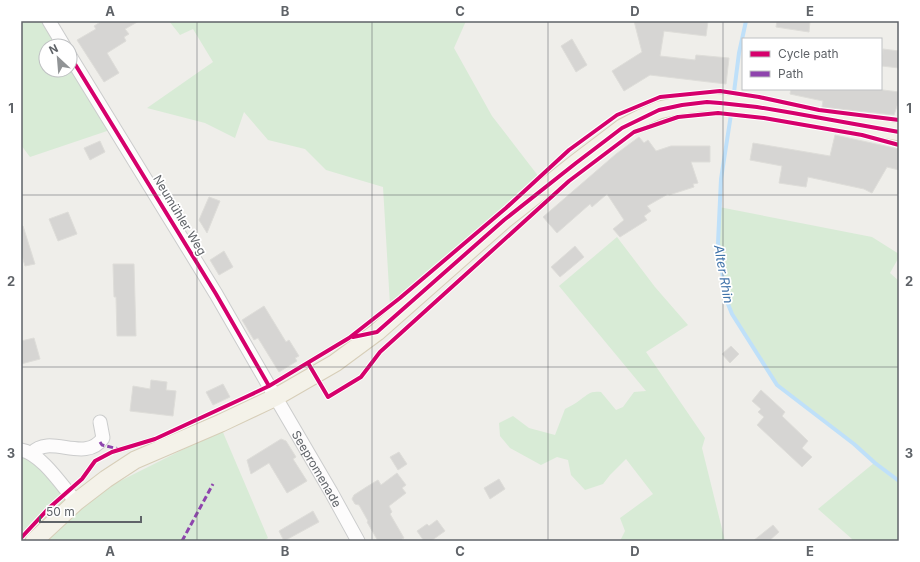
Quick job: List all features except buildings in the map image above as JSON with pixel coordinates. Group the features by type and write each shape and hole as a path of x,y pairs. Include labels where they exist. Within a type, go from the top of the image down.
{"main road":[{"path":"34,541 76,502 106,479 135,460 221,423 276,397 335,363 376,332 504,220 622,128 641,118 659,110 707,102 757,107 899,132"}],"street":[{"path":"48,21 59,38"},
{"name":"Neumühler Weg","path":"78,69 216,294 268,386 276,397"},
{"name":"Seepromenade","path":"276,397 358,541"},
{"path":"76,502 56,478 27,452 47,446 81,449 92,447 103,438 100,422"}],"green space":[{"path":"21,21 46,21 56,38 38,38 38,78 78,78 78,75 110,130 30,157 21,145"},
{"path":"169,21 466,21 454,48 492,116 539,177 523,189 477,231 390,305 383,187 326,170 305,149 268,140 244,112 235,138 205,123 147,108 213,62 193,29 180,35"},
{"path":"719,207 872,237 899,254 899,257 890,273 899,281 899,541 851,541 852,539 818,509 874,463 854,444 777,385 732,314 726,299 718,243"},
{"path":"617,237 655,287 688,325 646,352 705,438 702,448 725,541 620,541 625,531 620,518 653,494 626,459 603,484 585,490 571,475 568,460 557,457 541,465 510,448 500,436 499,423 513,416 529,428 555,435 565,409 589,393 601,392 616,410 623,407 634,392 646,391 559,286"},
{"path":"222,430 268,538 263,541 21,541 21,453 40,462 72,512 110,486"}],"waterway":[{"name":"Alter Rhin","path":"742,38 746,21"},
{"name":"Alter Rhin","path":"733,100 742,39"},
{"name":"Alter Rhin","path":"732,108 721,179 718,243 726,299 732,314 777,385 854,444 875,463 899,481"}],"marked path":[{"path":"100,442 102,445 119,449"},
{"path":"182,541 213,484"}],"cycle path":[{"path":"78,69 216,294 269,386"},
{"path":"21,538 49,508 82,479 95,461 112,452 155,439 269,386 349,338 400,298 506,208 569,150 617,115 660,97 720,91 759,97 819,110 899,120"},
{"path":"353,337 377,332 504,220 576,163 622,128 659,110 707,102 720,103 757,107 899,132"},
{"path":"308,363 328,397 361,377 380,352 569,181 634,132 678,117 718,113 764,118 862,135 899,145"}]}
